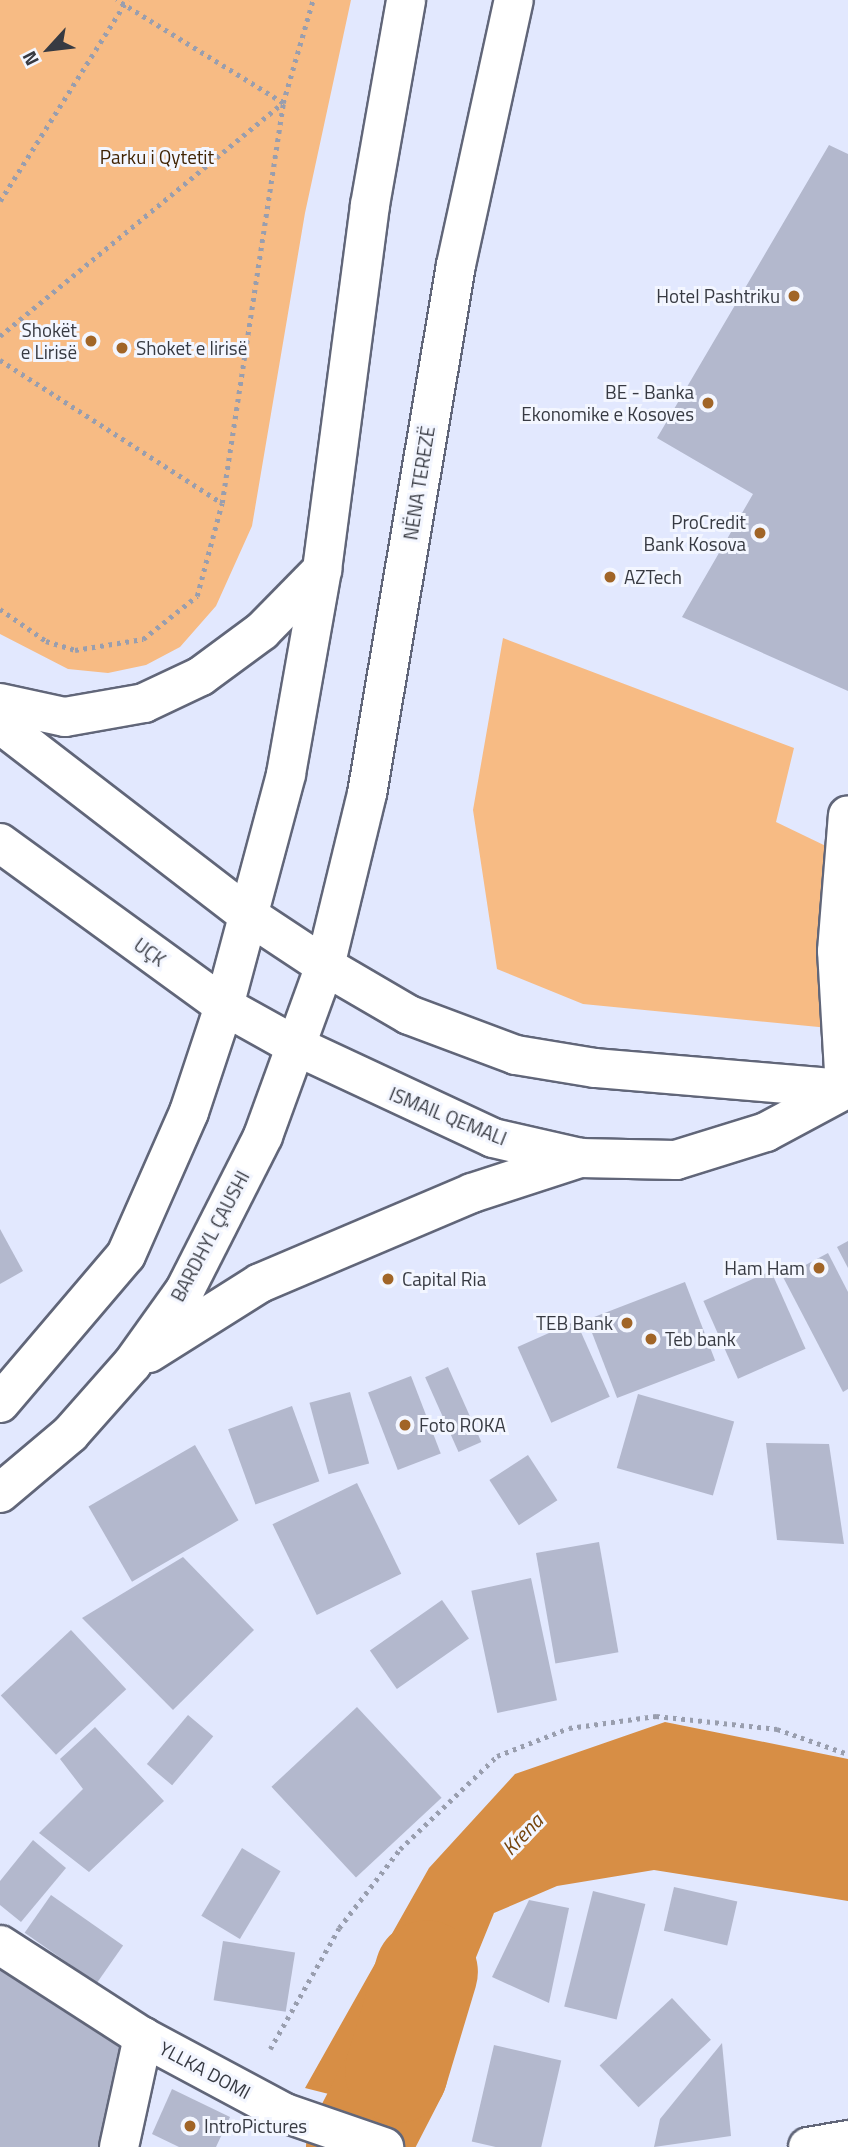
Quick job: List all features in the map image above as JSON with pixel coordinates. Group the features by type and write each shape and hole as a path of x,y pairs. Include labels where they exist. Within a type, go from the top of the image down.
{"main road":[{"path":"0,1403 126,1255 189,1112 224,1006 286,774 322,570 370,205 405,0"},
{"name":"NËNA TEREZË","path":"325,966 368,793 456,265 514,0"},
{"path":"0,703 65,717 144,703 201,676 252,638 322,570"},
{"path":"0,724 248,915 325,966 409,1015 516,1055 595,1068 846,1088 837,951 848,814"},
{"name":"UÇK","path":"0,843 224,1006"},
{"name":"BARDHYL ÇAUSHI","path":"0,1493 70,1434 132,1364 191,1278 263,1136 325,966"},
{"name":"ISMAIL QEMALI","path":"224,1006 296,1046 493,1138 580,1158 676,1160 766,1132 846,1088"},
{"path":"132,1364 260,1283 472,1193 580,1158"},
{"name":"YLLKA DOMI","path":"0,1945 144,2037 245,2092 285,2113 384,2147"},
{"name":"YLLKA DOMI","path":"119,2147 144,2037"},
{"path":"808,2147 848,2140"}],"path":[{"path":"117,0 125,2 283,103"},
{"path":"0,609 46,641 75,650 143,639 197,596 222,503 283,103 313,0"},
{"path":"0,201 125,2"},
{"path":"0,336 283,103"},
{"path":"0,360 222,503"},
{"path":"245,2092 340,1928 400,1849 497,1756 569,1728 656,1716 777,1729 848,1754"}],"green space":[{"name":"Parku i Qytetit","path":"0,0 351,0 305,213 252,526 216,606 180,647 146,665 108,673 68,669 0,634"},
{"path":"503,638 794,748 776,822 830,848 829,1028 583,1004 497,969 473,810"}],"water":[{"path":"665,1722 848,1759 848,1901 654,1870 557,1886 494,1913 412,2115 305,2088 429,1868 515,1774"}],"building":[{"name":"Hotel Pashtriku","path":"829,145 848,154 848,691 682,617 753,494 657,438"},
{"path":"0,1229 23,1271 0,1284"},
{"path":"848,1241 848,1268 837,1247"},
{"path":"828,1253 848,1292 848,1389 843,1392 783,1277"},
{"path":"771,1271 806,1349 738,1379 703,1301"},
{"name":"Teb bank","path":"685,1282 715,1360 617,1398 587,1320"},
{"path":"576,1321 610,1397 551,1423 518,1347"},
{"path":"448,1367 481,1442 459,1452 425,1377"},
{"path":"411,1376 441,1453 398,1470 368,1392"},
{"path":"350,1392 369,1463 329,1474 309,1403"},
{"path":"638,1394 734,1422 713,1496 617,1468"},
{"path":"292,1406 319,1481 255,1504 228,1429"},
{"path":"766,1443 829,1444 844,1544 777,1540"},
{"path":"195,1445 238,1520 132,1582 88,1506"},
{"path":"528,1455 557,1500 519,1525 489,1480"},
{"path":"357,1483 401,1574 317,1615 273,1524"},
{"path":"599,1542 618,1652 555,1663 536,1553"},
{"path":"183,1557 254,1630 173,1710 82,1618"},
{"path":"531,1578 557,1700 497,1713 471,1591"},
{"path":"442,1600 469,1639 397,1689 370,1650"},
{"path":"71,1630 126,1689 56,1755 1,1695"},
{"path":"357,1707 442,1798 356,1877 271,1787"},
{"path":"188,1715 213,1736 172,1785 147,1764"},
{"path":"95,1727 164,1801 89,1872 39,1833 83,1789 60,1759"},
{"path":"33,1840 66,1868 21,1922 0,1905 0,1881"},
{"path":"242,1848 281,1871 240,1939 201,1916"},
{"path":"674,1887 737,1902 727,1945 664,1931"},
{"path":"593,1891 645,1904 617,2020 564,2006"},
{"path":"51,1895 123,1945 97,1983 25,1933"},
{"path":"529,1900 569,1908 549,2003 492,1977"},
{"path":"223,1941 295,1952 286,2012 214,2000"},
{"path":"0,1955 126,2046 102,2147 0,2147"},
{"path":"672,1998 711,2040 638,2107 600,2066"},
{"path":"722,2043 731,2136 654,2147 660,2119"},
{"path":"494,2045 561,2061 541,2147 496,2147 472,2141"},
{"path":"172,2089 230,2117 216,2147 179,2147 152,2134"}],"waterway":[{"name":"Krena","path":"357,2147 396,2071 426,1971"}],"place":[{"name":"Hotel Pashtriku","path":"794,296"},
{"name":"Shokët e Lirisë","path":"91,341"},
{"name":"Shoket e lirisë","path":"122,348"},
{"name":"BE - Banka Ekonomike e Kosoves","path":"708,403"},
{"name":"ProCredit Bank Kosova","path":"760,533"},
{"name":"AZTech","path":"610,577"},
{"name":"Ham Ham","path":"819,1268"},
{"name":"Capital Ria","path":"388,1279"},
{"name":"TEB Bank","path":"627,1323"},
{"name":"Teb bank","path":"651,1339"},
{"name":"Foto ROKA","path":"405,1425"},
{"name":"IntroPictures","path":"190,2126"}]}
